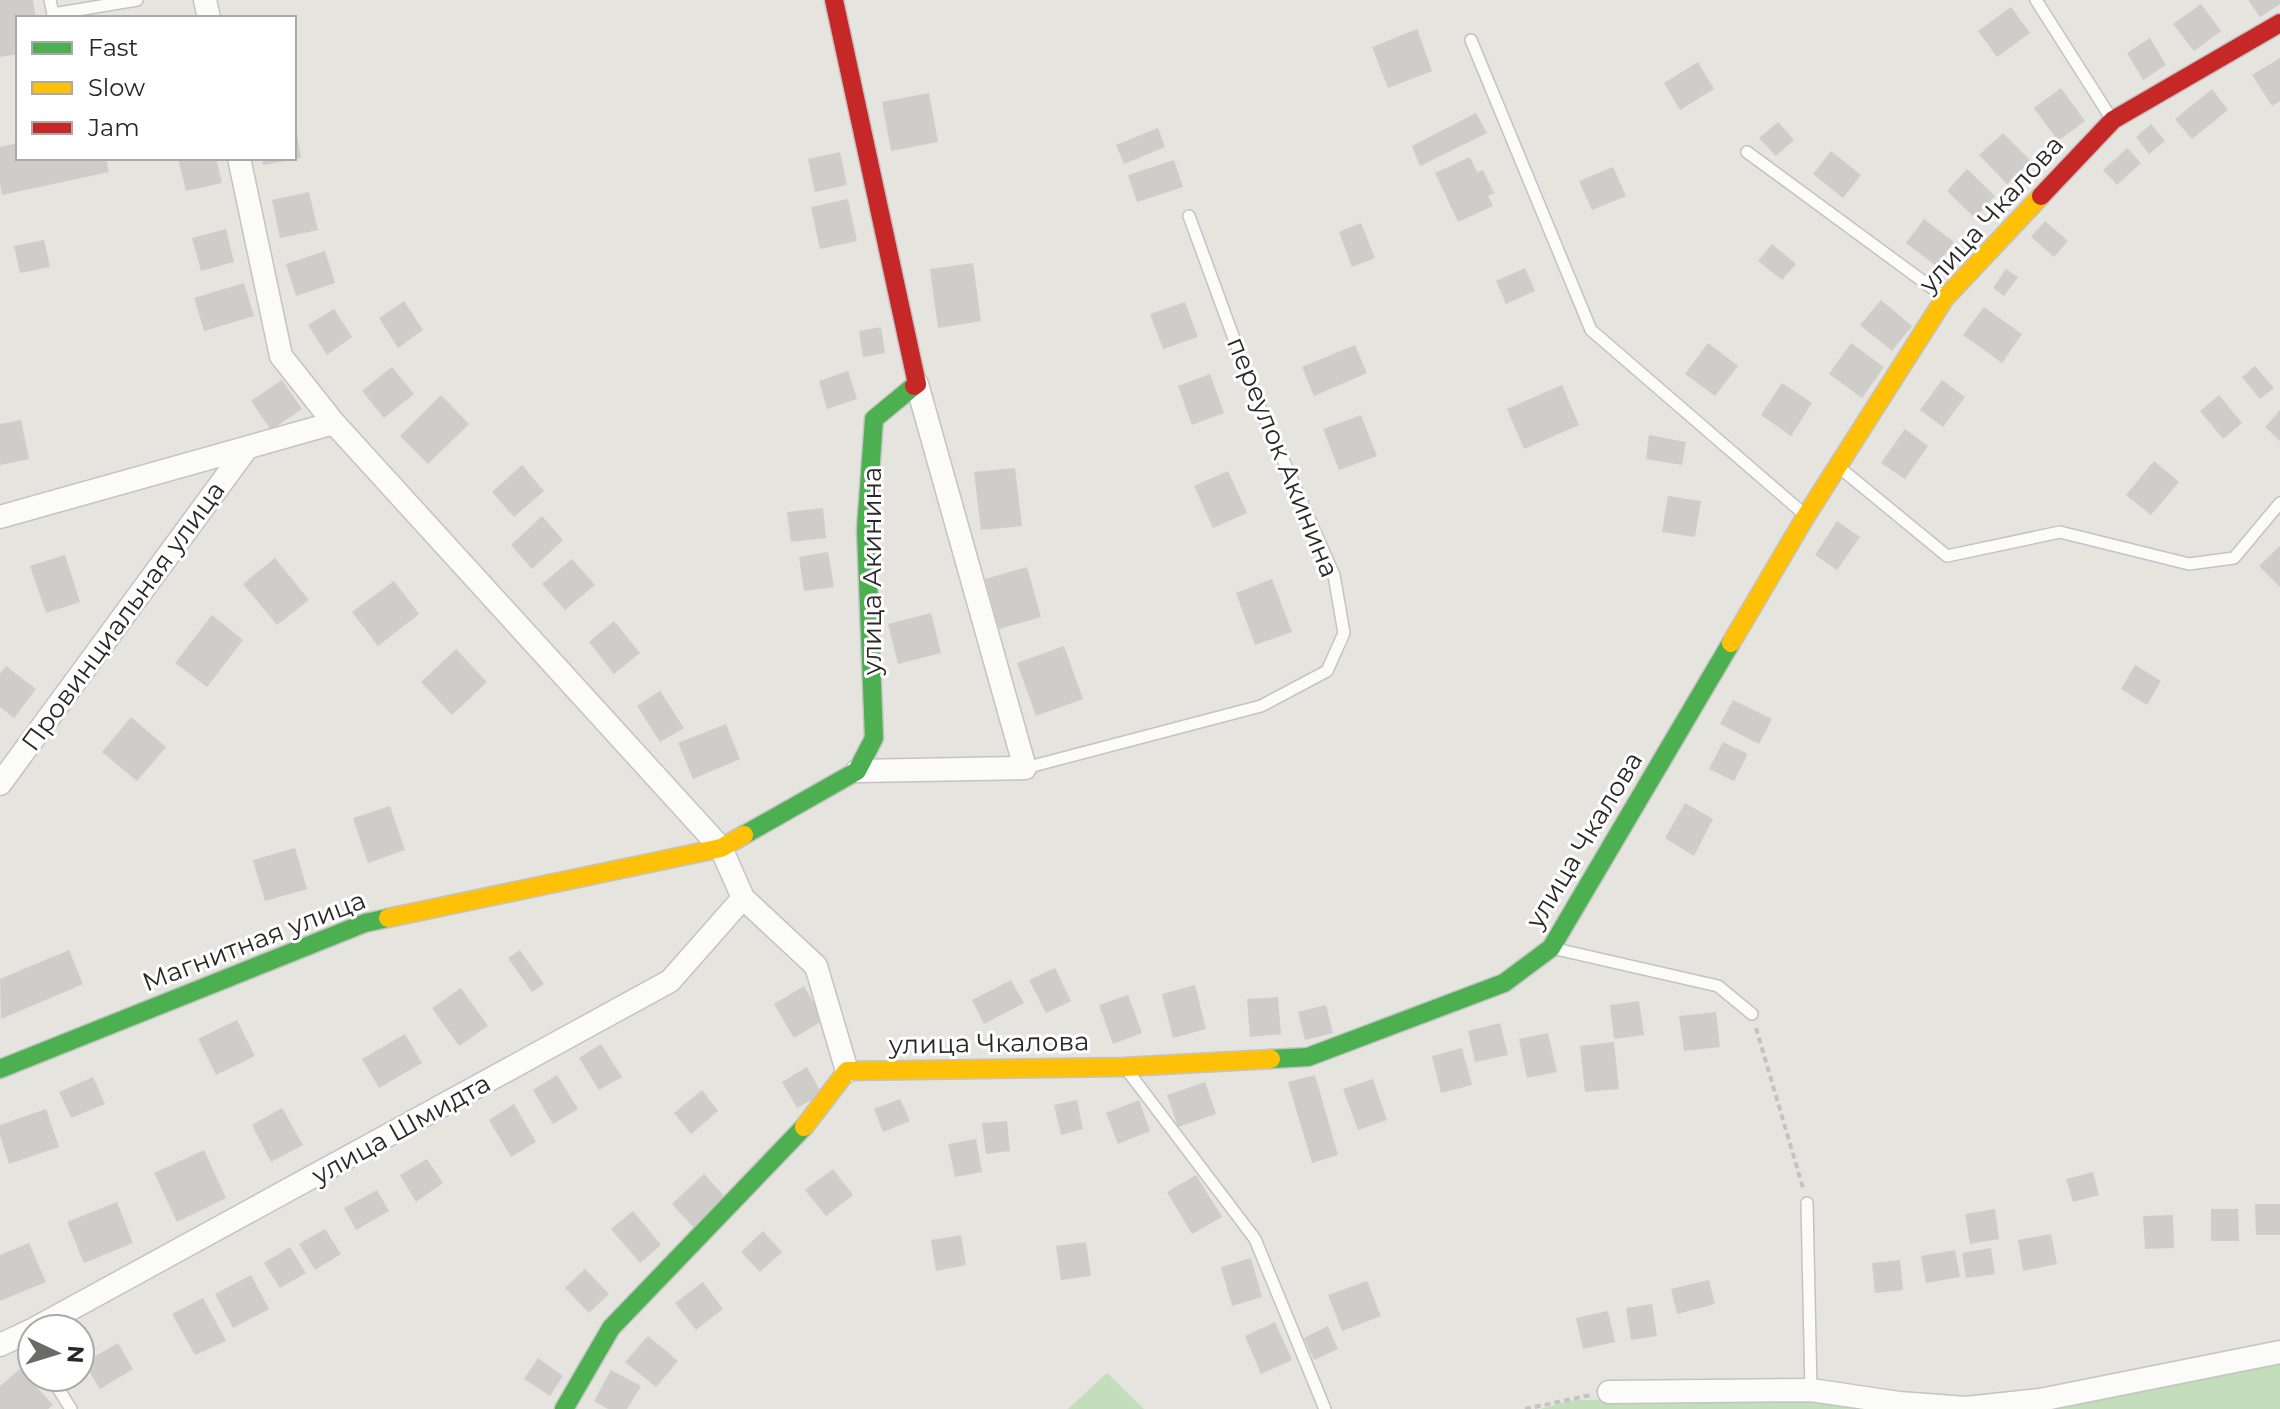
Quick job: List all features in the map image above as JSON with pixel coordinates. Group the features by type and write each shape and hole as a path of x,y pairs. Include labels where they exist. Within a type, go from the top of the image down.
{"street":[{"path":"721,848 857,771 1025,768 917,384 834,0"},
{"name":"улица Чкалова","path":"847,1071 1124,1067 1308,1057 1504,983 1551,948 1806,516 1945,298 2113,120 2280,23"},
{"path":"239,160 281,356 334,423 721,848 743,898 816,966 847,1071 810,1121 611,1328 564,1409"},
{"name":"улица Акинина","path":"857,771 874,738 866,529 874,419 917,384"},
{"path":"0,517 334,423"},
{"name":"Провинциальная улица","path":"0,784 247,448"},
{"name":"Магнитная улица","path":"0,1069 365,923 721,848"},
{"name":"улица Шмидта","path":"71,1313 670,981 743,898"},
{"path":"1609,1392 1811,1390 1899,1403 1966,1408 2040,1400 2280,1352"}],"lane":[{"path":"50,0 52,16 137,0"},
{"path":"2036,0 2113,120"},
{"path":"1471,40 1591,330 1806,516"},
{"path":"1747,152 1945,298"},
{"name":"переулок Акинина","path":"1025,768 1261,706 1327,671 1344,633 1334,575 1255,396 1189,216"},
{"path":"1839,467 1947,556 2060,532 2189,564 2234,558 2280,503"},
{"path":"1551,948 1718,986 1752,1014"},
{"path":"1124,1067 1255,1239 1325,1409"},
{"path":"1807,1203 1811,1390"}],"path":[{"path":"1752,1014 1807,1203"},
{"path":"1525,1409 1609,1392"}],"green space":[{"path":"2280,1364 2280,1409 2021,1409"},
{"path":"1107,1373 1144,1409 1068,1409"},
{"path":"1802,1398 1900,1409 1540,1409 1574,1400"}],"building":[{"path":"0,0 33,0 36,16 16,16 16,54 0,57"},
{"path":"2248,0 2280,0 2280,4 2260,17"},
{"path":"2201,4 2221,31 2194,51 2173,24"},
{"path":"2011,7 2030,33 1997,57 1978,31"},
{"path":"1417,29 1432,71 1388,88 1372,47"},
{"path":"2150,38 2166,65 2143,80 2127,53"},
{"path":"2280,58 2280,101 2272,106 2252,75"},
{"path":"1698,62 1714,89 1680,110 1664,83"},
{"path":"2061,88 2085,121 2058,141 2034,108"},
{"path":"2212,89 2228,110 2192,139 2175,119"},
{"path":"929,93 938,142 891,151 882,102"},
{"path":"1476,113 1487,133 1420,166 1412,146"},
{"path":"1778,122 1794,140 1776,156 1759,138"},
{"path":"2151,124 2165,141 2149,154 2136,137"},
{"path":"296,128 301,158 296,159"},
{"path":"1158,128 1165,147 1124,164 1116,145"},
{"path":"2003,133 2031,161 2007,184 1979,155"},
{"path":"16,143 16,160 106,160 109,172 2,195 0,147"},
{"path":"2127,148 2141,163 2117,185 2103,170"},
{"path":"1831,151 1861,175 1843,198 1813,174"},
{"path":"840,152 847,185 815,192 808,159"},
{"path":"1470,157 1477,172 1483,170 1494,193 1488,196 1493,206 1458,222 1435,173"},
{"path":"178,160 216,160 222,183 186,191"},
{"path":"262,160 292,160 263,165"},
{"path":"1174,160 1183,187 1137,202 1128,175"},
{"path":"1613,167 1626,196 1592,210 1579,181"},
{"path":"1967,169 1995,196 1975,218 1947,191"},
{"path":"309,192 318,230 280,238 272,200"},
{"path":"848,199 857,241 820,249 811,207"},
{"path":"1924,219 1954,242 1936,266 1906,243"},
{"path":"2045,221 2068,241 2054,257 2031,237"},
{"path":"1361,223 1375,258 1352,267 1339,232"},
{"path":"226,229 234,262 201,271 192,238"},
{"path":"44,240 50,267 20,273 14,246"},
{"path":"1772,244 1796,264 1782,280 1758,261"},
{"path":"325,251 335,283 296,296 286,264"},
{"path":"973,263 981,321 938,328 930,269"},
{"path":"1525,268 1535,291 1506,304 1496,281"},
{"path":"2006,269 2018,277 2004,296 1993,288"},
{"path":"244,283 254,316 204,331 194,298"},
{"path":"1881,300 1912,326 1892,351 1860,325"},
{"path":"404,301 423,330 398,348 379,318"},
{"path":"1185,302 1198,337 1163,349 1150,314"},
{"path":"1984,307 2022,334 2002,363 1963,335"},
{"path":"334,309 352,337 327,355 308,325"},
{"path":"881,327 885,353 863,357 859,331"},
{"path":"1708,343 1738,366 1715,396 1685,374"},
{"path":"1851,343 1884,367 1862,398 1829,374"},
{"path":"1355,345 1367,373 1314,396 1302,367"},
{"path":"2255,366 2274,388 2260,399 2242,377"},
{"path":"392,367 414,394 384,418 362,391"},
{"path":"848,371 857,399 827,409 819,381"},
{"path":"1210,374 1224,413 1192,425 1178,386"},
{"path":"282,380 302,409 271,430 251,401"},
{"path":"1942,380 1965,397 1943,427 1920,410"},
{"path":"1782,383 1812,403 1791,436 1761,415"},
{"path":"1562,385 1579,425 1524,449 1507,409"},
{"path":"441,395 469,424 428,464 400,436"},
{"path":"2219,395 2242,423 2223,439 2200,411"},
{"path":"2280,410 2280,441 2265,427"},
{"path":"1361,415 1377,456 1339,470 1323,429"},
{"path":"21,420 29,459 0,465 0,424"},
{"path":"1905,429 1928,446 1905,479 1881,463"},
{"path":"1649,435 1686,442 1682,465 1646,459"},
{"path":"2154,461 2179,482 2151,515 2126,495"},
{"path":"522,465 544,491 514,517 492,492"},
{"path":"1015,468 1022,526 981,530 974,472"},
{"path":"1228,471 1247,513 1213,528 1194,486"},
{"path":"1668,496 1701,501 1695,537 1662,532"},
{"path":"823,508 826,538 791,542 787,512"},
{"path":"542,516 563,540 532,569 511,545"},
{"path":"1837,521 1860,537 1837,570 1815,555"},
{"path":"2280,546 2280,587 2259,566"},
{"path":"828,552 834,587 804,591 799,557"},
{"path":"65,555 80,602 46,613 30,566"},
{"path":"275,558 309,600 277,625 243,584"},
{"path":"572,559 595,585 565,610 542,584"},
{"path":"1027,567 1041,617 999,629 985,579"},
{"path":"1272,579 1292,632 1255,645 1236,593"},
{"path":"394,581 419,614 378,646 352,612"},
{"path":"931,613 941,653 898,664 888,624"},
{"path":"212,615 243,640 207,687 175,663"},
{"path":"614,621 640,653 614,674 589,642"},
{"path":"1064,646 1083,699 1036,716 1017,663"},
{"path":"456,649 487,682 452,715 421,682"},
{"path":"2135,665 2161,681 2147,705 2121,689"},
{"path":"6,666 36,689 14,718 0,707 0,674"},
{"path":"660,691 684,728 660,742 637,706"},
{"path":"1733,700 1772,719 1759,744 1720,724"},
{"path":"131,717 166,747 137,781 102,752"},
{"path":"726,724 740,759 693,779 678,743"},
{"path":"1723,742 1748,754 1734,781 1709,769"},
{"path":"1685,803 1713,819 1694,856 1665,838"},
{"path":"390,806 405,850 368,863 353,818"},
{"path":"295,848 307,889 265,901 253,860"},
{"path":"69,950 83,984 1,1019 0,979"},
{"path":"520,950 544,984 532,992 508,958"},
{"path":"1055,968 1071,1001 1046,1013 1029,980"},
{"path":"1011,980 1024,1003 984,1024 972,1000"},
{"path":"1195,985 1206,1029 1173,1038 1162,994"},
{"path":"804,986 824,1020 794,1038 774,1004"},
{"path":"461,988 488,1026 459,1046 432,1008"},
{"path":"1128,995 1142,1033 1113,1044 1099,1005"},
{"path":"1278,997 1281,1034 1250,1037 1247,999"},
{"path":"1639,1001 1644,1035 1614,1039 1610,1005"},
{"path":"1326,1005 1333,1033 1305,1040 1298,1012"},
{"path":"1716,1012 1720,1047 1684,1051 1679,1016"},
{"path":"237,1020 255,1056 216,1075 198,1039"},
{"path":"1500,1023 1508,1055 1475,1062 1468,1031"},
{"path":"1548,1033 1557,1072 1527,1078 1519,1039"},
{"path":"405,1034 422,1063 379,1088 362,1059"},
{"path":"1614,1042 1619,1089 1585,1092 1580,1046"},
{"path":"601,1044 622,1077 599,1090 579,1058"},
{"path":"1462,1048 1472,1085 1441,1093 1432,1056"},
{"path":"807,1067 822,1094 797,1108 782,1082"},
{"path":"557,1075 578,1109 553,1124 533,1090"},
{"path":"1315,1075 1338,1155 1312,1163 1288,1082"},
{"path":"93,1077 105,1104 71,1118 59,1092"},
{"path":"1373,1079 1387,1120 1358,1130 1343,1089"},
{"path":"1205,1082 1216,1114 1178,1127 1167,1095"},
{"path":"702,1090 718,1111 691,1134 674,1113"},
{"path":"900,1099 910,1121 883,1132 874,1109"},
{"path":"1077,1100 1083,1129 1061,1135 1054,1105"},
{"path":"1139,1100 1150,1131 1118,1144 1106,1113"},
{"path":"514,1104 536,1142 511,1157 489,1120"},
{"path":"282,1108 303,1145 271,1162 252,1125"},
{"path":"46,1109 59,1147 9,1164 0,1125"},
{"path":"1007,1121 1010,1151 986,1154 982,1123"},
{"path":"976,1139 982,1172 955,1177 948,1144"},
{"path":"204,1150 226,1198 177,1222 154,1173"},
{"path":"427,1159 443,1183 416,1202 400,1175"},
{"path":"833,1169 853,1195 826,1216 805,1190"},
{"path":"2093,1172 2099,1195 2073,1202 2066,1179"},
{"path":"704,1174 725,1197 693,1227 672,1204"},
{"path":"1196,1175 1222,1217 1192,1234 1167,1192"},
{"path":"377,1190 389,1211 356,1230 344,1208"},
{"path":"117,1202 133,1243 84,1263 67,1222"},
{"path":"2255,1204 2280,1204 2280,1235 2256,1235"},
{"path":"1995,1209 1999,1239 1970,1244 1965,1214"},
{"path":"2211,1209 2238,1209 2239,1241 2211,1241"},
{"path":"633,1211 661,1245 640,1263 611,1229"},
{"path":"2173,1215 2174,1248 2145,1249 2143,1216"},
{"path":"325,1229 341,1254 315,1270 299,1244"},
{"path":"763,1231 782,1252 760,1272 741,1252"},
{"path":"2051,1234 2057,1264 2023,1271 2018,1240"},
{"path":"961,1235 966,1265 936,1271 931,1240"},
{"path":"1086,1242 1091,1276 1061,1280 1056,1246"},
{"path":"29,1243 46,1282 0,1301 0,1255"},
{"path":"290,1247 306,1273 280,1288 264,1263"},
{"path":"1991,1248 1995,1274 1966,1278 1962,1253"},
{"path":"1955,1250 1960,1277 1926,1283 1921,1256"},
{"path":"1251,1258 1262,1297 1232,1306 1221,1267"},
{"path":"1900,1260 1903,1290 1875,1293 1872,1263"},
{"path":"585,1269 609,1294 589,1313 565,1288"},
{"path":"251,1275 269,1309 233,1328 215,1294"},
{"path":"1709,1280 1715,1304 1677,1314 1671,1289"},
{"path":"1367,1281 1381,1316 1342,1331 1328,1295"},
{"path":"703,1282 723,1309 696,1330 675,1303"},
{"path":"203,1298 226,1341 195,1355 172,1314"},
{"path":"1652,1304 1657,1336 1631,1340 1626,1308"},
{"path":"1608,1311 1615,1342 1583,1349 1576,1318"},
{"path":"1275,1322 1292,1360 1261,1374 1245,1336"},
{"path":"1328,1326 1338,1349 1314,1360 1304,1338"},
{"path":"648,1336 678,1361 656,1387 625,1362"},
{"path":"118,1343 133,1369 100,1389 96,1382 96,1356"},
{"path":"538,1358 563,1376 550,1396 524,1379"},
{"path":"611,1370 641,1386 627,1409 608,1409 594,1401"},
{"path":"16,1372 16,1393 42,1393 53,1405 48,1409 0,1409 0,1386"}],"traffic: fast":[{"path":"744,835 857,771 874,738 866,529 874,419 914,386"},
{"path":"1271,1059 1308,1057 1504,983 1551,948 1731,643"},
{"path":"0,1069 365,923 388,918"},
{"path":"564,1409 611,1328 804,1127"}],"traffic: slow":[{"path":"1731,643 1806,516 1945,298 2041,196"},
{"path":"388,918 721,848 744,835"},
{"path":"804,1127 847,1071 1124,1067 1271,1059"}],"traffic: jam":[{"path":"834,0 917,384 914,386"},
{"path":"2041,196 2113,120 2280,23"}]}
